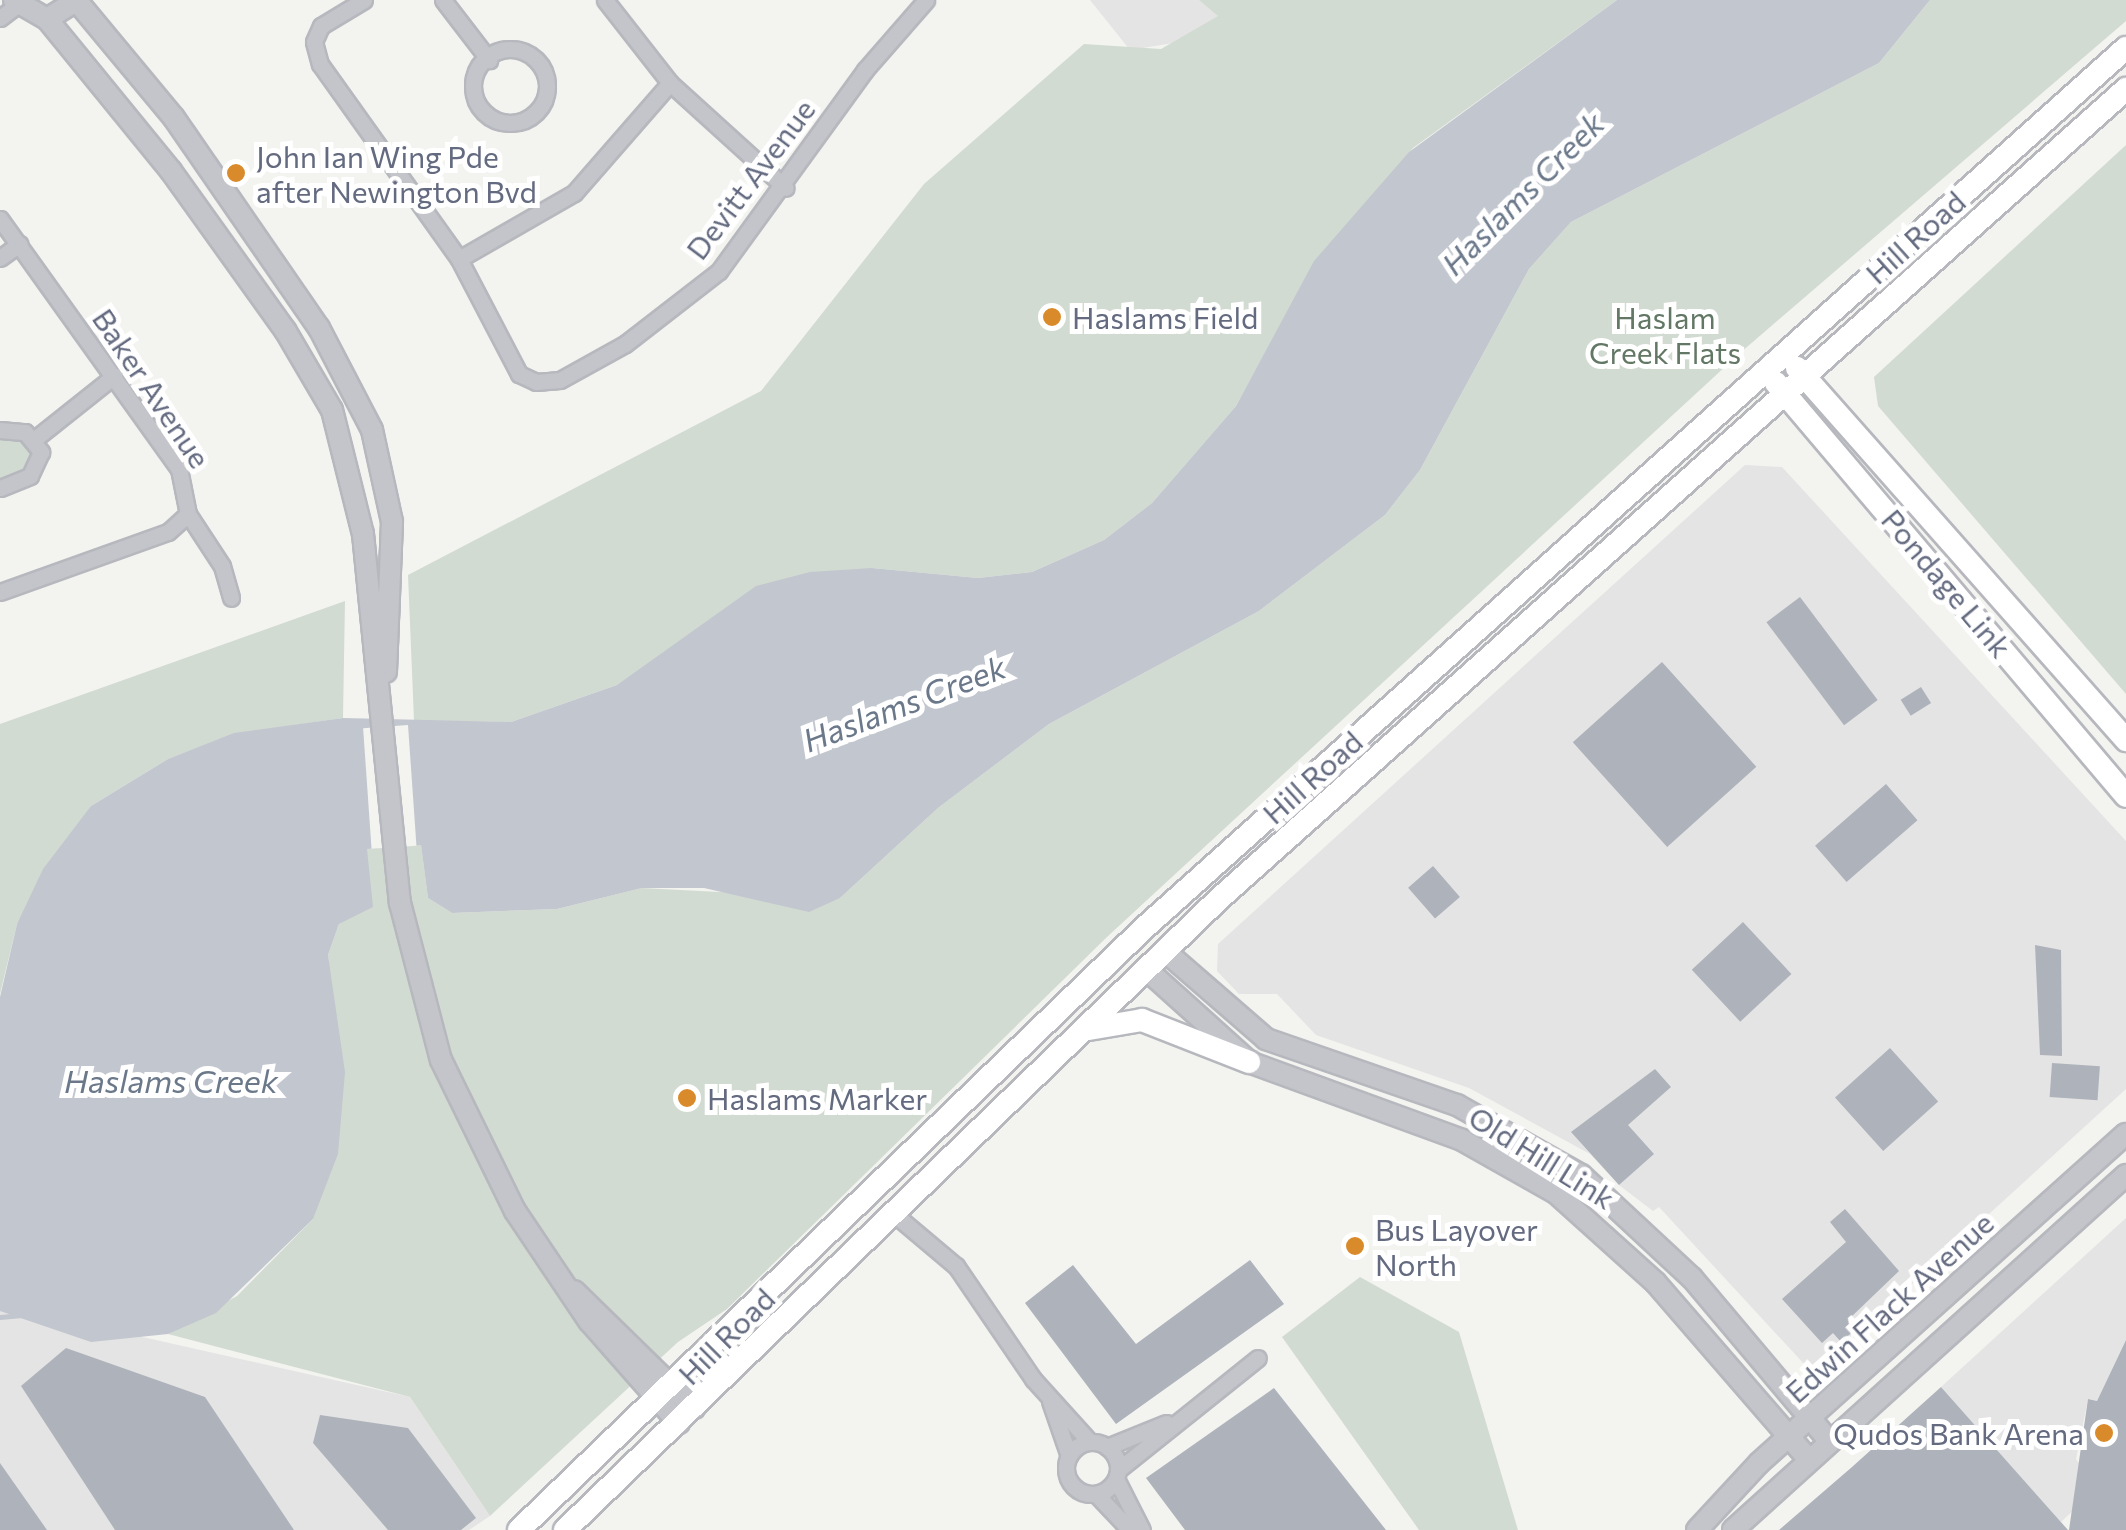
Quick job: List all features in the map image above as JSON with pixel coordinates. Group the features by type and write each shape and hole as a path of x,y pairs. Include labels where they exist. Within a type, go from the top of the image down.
{"main road":[{"name":"Hill Road","path":"519,1530 667,1394 1144,929 2126,48"},
{"name":"Hill Road","path":"565,1530 1146,970 2126,89"},
{"name":"Pondage Link","path":"1784,354 2126,740"},
{"name":"Pondage Link","path":"1766,371 2126,796"},
{"name":"Old Hill Link","path":"1144,929 1166,952"},
{"name":"Old Hill Link","path":"1123,949 1146,970"},
{"path":"1081,1032 1142,1020 1249,1062"},
{"path":"856,1209 894,1213"}],"street":[{"path":"47,19 76,0 174,118 319,328 372,430 392,522 383,724"},
{"path":"364,0 317,34 314,50 327,77 459,259 562,202 670,83"},
{"path":"443,0 488,60"},
{"path":"605,0 670,83 786,188"},
{"name":"Devitt Avenue","path":"459,259 519,374 536,382 571,375 672,312 731,260 786,188 865,70 926,0"},
{"path":"10,8 47,19 154,148 285,330 332,410 358,494 383,724 392,852 408,950 441,1060 514,1211 568,1287 686,1415"},
{"path":"523,48 548,78 547,99 516,124 496,124 469,86 488,60 523,48"},
{"name":"Baker Avenue","path":"0,219 180,469 188,514 222,566 231,598"},
{"path":"0,258 19,244"},
{"path":"36,438 114,376"},
{"path":"0,430 36,438"},
{"path":"0,488 36,469 36,438"},
{"path":"0,592 168,532 188,514"},
{"name":"Old Hill Link","path":"1166,952 1266,1039 1457,1105 1580,1174 1641,1224 1814,1416 1830,1442"},
{"name":"Old Hill Link","path":"1146,970 1249,1062 1462,1140 1556,1193 1641,1268 1792,1436 1809,1460"},
{"name":"Edwin Flack Avenue","path":"1697,1530 1792,1436 2126,1134"},
{"name":"Edwin Flack Avenue","path":"1733,1530 2126,1174"},
{"path":"894,1213 956,1266 1050,1401 1090,1442 1107,1447 1170,1422"},
{"path":"1096,1494 1170,1422 1258,1358"},
{"path":"1050,1401 1070,1456 1069,1480 1096,1494 1130,1530"},
{"path":"1070,1456 1090,1442"},
{"path":"1107,1447 1142,1530"}],"shaded area":[{"path":"1090,0 1268,0 1211,37 1130,50"},
{"path":"1745,465 1782,467 2126,841 2126,1089 1819,1369 1806,1366 1659,1207 1653,1211 1619,1185 1590,1154 1469,1088 1316,1035 1277,994 1239,994 1217,971 1218,944"},
{"path":"2126,1218 2126,1340 2097,1401 2088,1399 2076,1459 2096,1489 2061,1522 1941,1387"},
{"path":"0,1305 410,1397 490,1516 469,1530 0,1530"}],"green space":[{"path":"1199,0 1617,0 1413,148 1309,272 1236,406 1152,503 1104,540 1032,572 978,578 872,568 617,685 511,722 414,721 408,575 761,391 924,184 1084,44 1161,49 1218,16"},
{"name":"Haslam Creek Flats","path":"1930,0 2126,0 2126,21 1740,353 1107,937 727,1309 678,1342 490,1516 410,1397 168,1334 237,1296 313,1219 332,997 328,955 339,924 361,908 366,849 421,844 428,898 452,913 557,909 642,888 840,898 938,808 1049,724 1259,611 1385,515 1420,470 1529,269 1571,222 1879,63"},
{"path":"2126,145 2126,694 1878,406 1874,377"},
{"path":"15,434 37,450 28,470 0,480 0,440"},
{"path":"345,601 343,718 234,734 168,759 91,806 17,924 0,994 0,724"},
{"path":"1360,1277 1459,1332 1518,1530 1419,1530 1282,1337"}],"water":[{"name":"Haslams Creek","path":"1617,0 1930,0 1879,63 1571,222 1529,269 1420,470 1385,515 1259,611 1049,724 938,808 840,898 809,912 704,888 642,888 557,909 452,913 428,898 421,845 367,849 373,907 339,924 328,955 345,1072 338,1154 313,1219 216,1313 168,1334 91,1342 0,1311 0,997 17,924 43,869 91,806 168,759 234,733 343,718 511,722 617,685 756,586 810,572 872,568 978,578 1032,572 1104,540 1152,503 1236,406 1314,261 1409,152"}],"pier":[{"path":"408,725 416,846 372,849 363,728"}],"building":[{"path":"1800,597 1878,700 1844,725 1766,622"},
{"path":"1662,662 1756,767 1667,847 1573,742"},
{"path":"1921,687 1931,703 1911,716 1901,700"},
{"path":"1886,784 1917,820 1847,882 1815,846"},
{"path":"1433,866 1460,897 1435,919 1408,888"},
{"path":"1743,922 1791,974 1740,1022 1692,970"},
{"path":"2035,945 2061,950 2062,1056 2040,1055"},
{"path":"1890,1048 1938,1102 1883,1151 1835,1098"},
{"path":"2052,1063 2100,1066 2098,1100 2050,1097"},
{"path":"1655,1069 1671,1087 1628,1125 1654,1154 1619,1185 1571,1132"},
{"path":"1845,1209 1899,1271 1850,1318 1858,1327 1841,1342 1833,1333 1822,1343 1782,1299 1846,1242 1830,1222"},
{"path":"1250,1260 1284,1304 1116,1424 1025,1303 1073,1265 1136,1344"},
{"name":"Qudos Bank Arena","path":"2126,1340 2126,1530 2069,1530 2088,1399 2097,1401"},
{"path":"66,1348 205,1397 294,1530 115,1530 21,1386"},
{"path":"1941,1387 2068,1530 1779,1530 1852,1467"},
{"path":"1274,1388 1386,1530 1185,1530 1146,1478"},
{"path":"320,1415 408,1428 476,1518 461,1530 388,1530 313,1443"},
{"path":"0,1463 47,1530 0,1530"}],"waterway":[{"path":"0,1317 22,1315"}],"place":[{"name":"John Ian Wing Pde after Newington Bvd","path":"236,173"},
{"name":"Haslams Field","path":"1052,317"},
{"name":"Haslams Marker","path":"687,1098"},
{"name":"Bus Layover North","path":"1355,1246"},
{"name":"Qudos Bank Arena","path":"2104,1433"}]}
